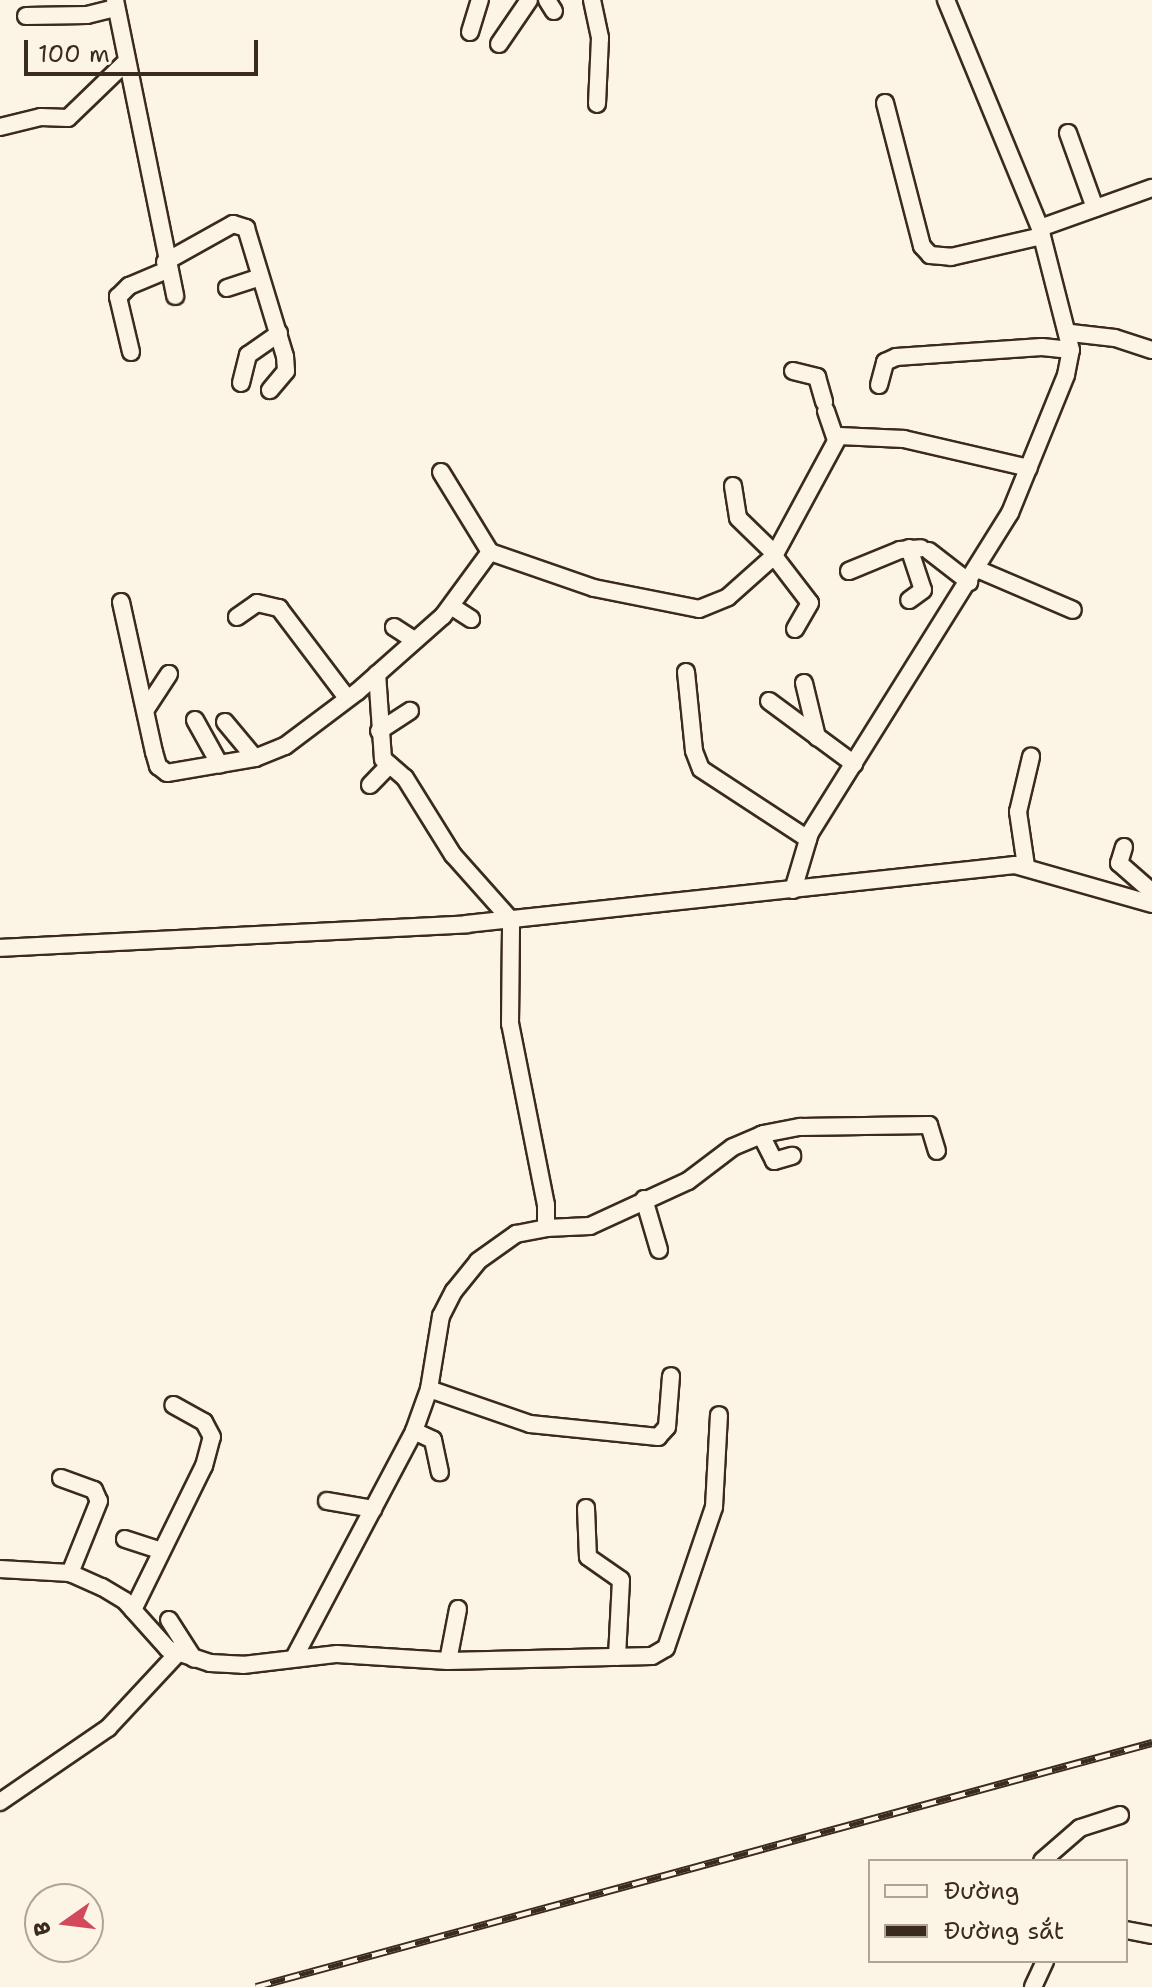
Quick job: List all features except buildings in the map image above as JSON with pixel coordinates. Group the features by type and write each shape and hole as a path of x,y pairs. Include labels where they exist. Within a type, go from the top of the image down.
{"street":[{"path":"470,32 480,0"},
{"path":"499,44 529,0"},
{"path":"592,0 600,38 597,104"},
{"path":"793,890 808,839 973,575 1029,468 1071,342 1041,232 946,0"},
{"path":"26,16 87,15 115,4 166,266 175,296"},
{"path":"0,127 41,117 68,118 125,63"},
{"path":"885,103 922,246 938,259 1041,232 1095,208 1152,188"},
{"path":"1068,133 1095,208"},
{"path":"131,352 118,297 129,286 240,224 279,333 286,371 270,390"},
{"path":"227,288 260,277"},
{"path":"241,383 248,355 279,333"},
{"path":"879,385 885,362 896,357 1042,347 1115,338 1152,350"},
{"path":"793,371 817,377 836,440"},
{"path":"441,472 490,552 594,588 699,609 728,597 775,555 836,440 851,433 904,439 1029,468"},
{"path":"733,486 738,518 775,555 810,603 795,629"},
{"path":"909,600 923,590 919,549"},
{"path":"849,571 919,549 973,575 1073,610"},
{"path":"121,602 162,770 220,765 255,758 285,746 347,698 451,606 490,552"},
{"path":"237,617 257,603 279,608 347,698"},
{"path":"451,606 471,619"},
{"path":"394,627 414,640"},
{"path":"686,672 696,762 713,779 808,839"},
{"path":"146,709 169,674"},
{"path":"377,674 379,749 389,765 405,778 453,855 511,920 510,1024 546,1205 546,1228"},
{"path":"804,683 817,737"},
{"path":"769,701 854,764"},
{"path":"379,731 410,711"},
{"path":"195,720 220,765"},
{"path":"225,722 255,758"},
{"path":"1026,866 1018,802 1031,757"},
{"path":"370,785 389,765"},
{"path":"1124,847 1119,863 1152,892"},
{"path":"0,948 511,920 1026,866 1152,904"},
{"path":"295,1656 414,1431 429,1389 441,1316 454,1291 478,1261 504,1243 546,1228 590,1226 688,1181 733,1147 761,1135 800,1127 929,1125 937,1151"},
{"path":"761,1135 774,1161 792,1156"},
{"path":"644,1199 659,1250"},
{"path":"429,1389 530,1424 658,1437 667,1427 671,1376"},
{"path":"133,1610 204,1466 212,1437 204,1422 173,1405"},
{"path":"0,1569 70,1573 133,1610 176,1655 194,1659 243,1665 295,1656 337,1654 448,1661 652,1656 666,1648 714,1507 719,1415"},
{"path":"414,1431 433,1440 440,1472"},
{"path":"61,1478 94,1490 99,1501 70,1573"},
{"path":"327,1501 373,1509"},
{"path":"586,1508 588,1557 621,1580 617,1657"},
{"path":"125,1539 161,1551"},
{"path":"448,1661 458,1609"},
{"path":"169,1620 194,1659"},
{"path":"0,1802 108,1728 176,1655"},
{"path":"1044,1859 1080,1828 1120,1815"},
{"path":"1128,1930 1152,1935"},
{"path":"1033,1987 1044,1963"}],"railway":[{"path":"256,1987 1152,1743"}]}
